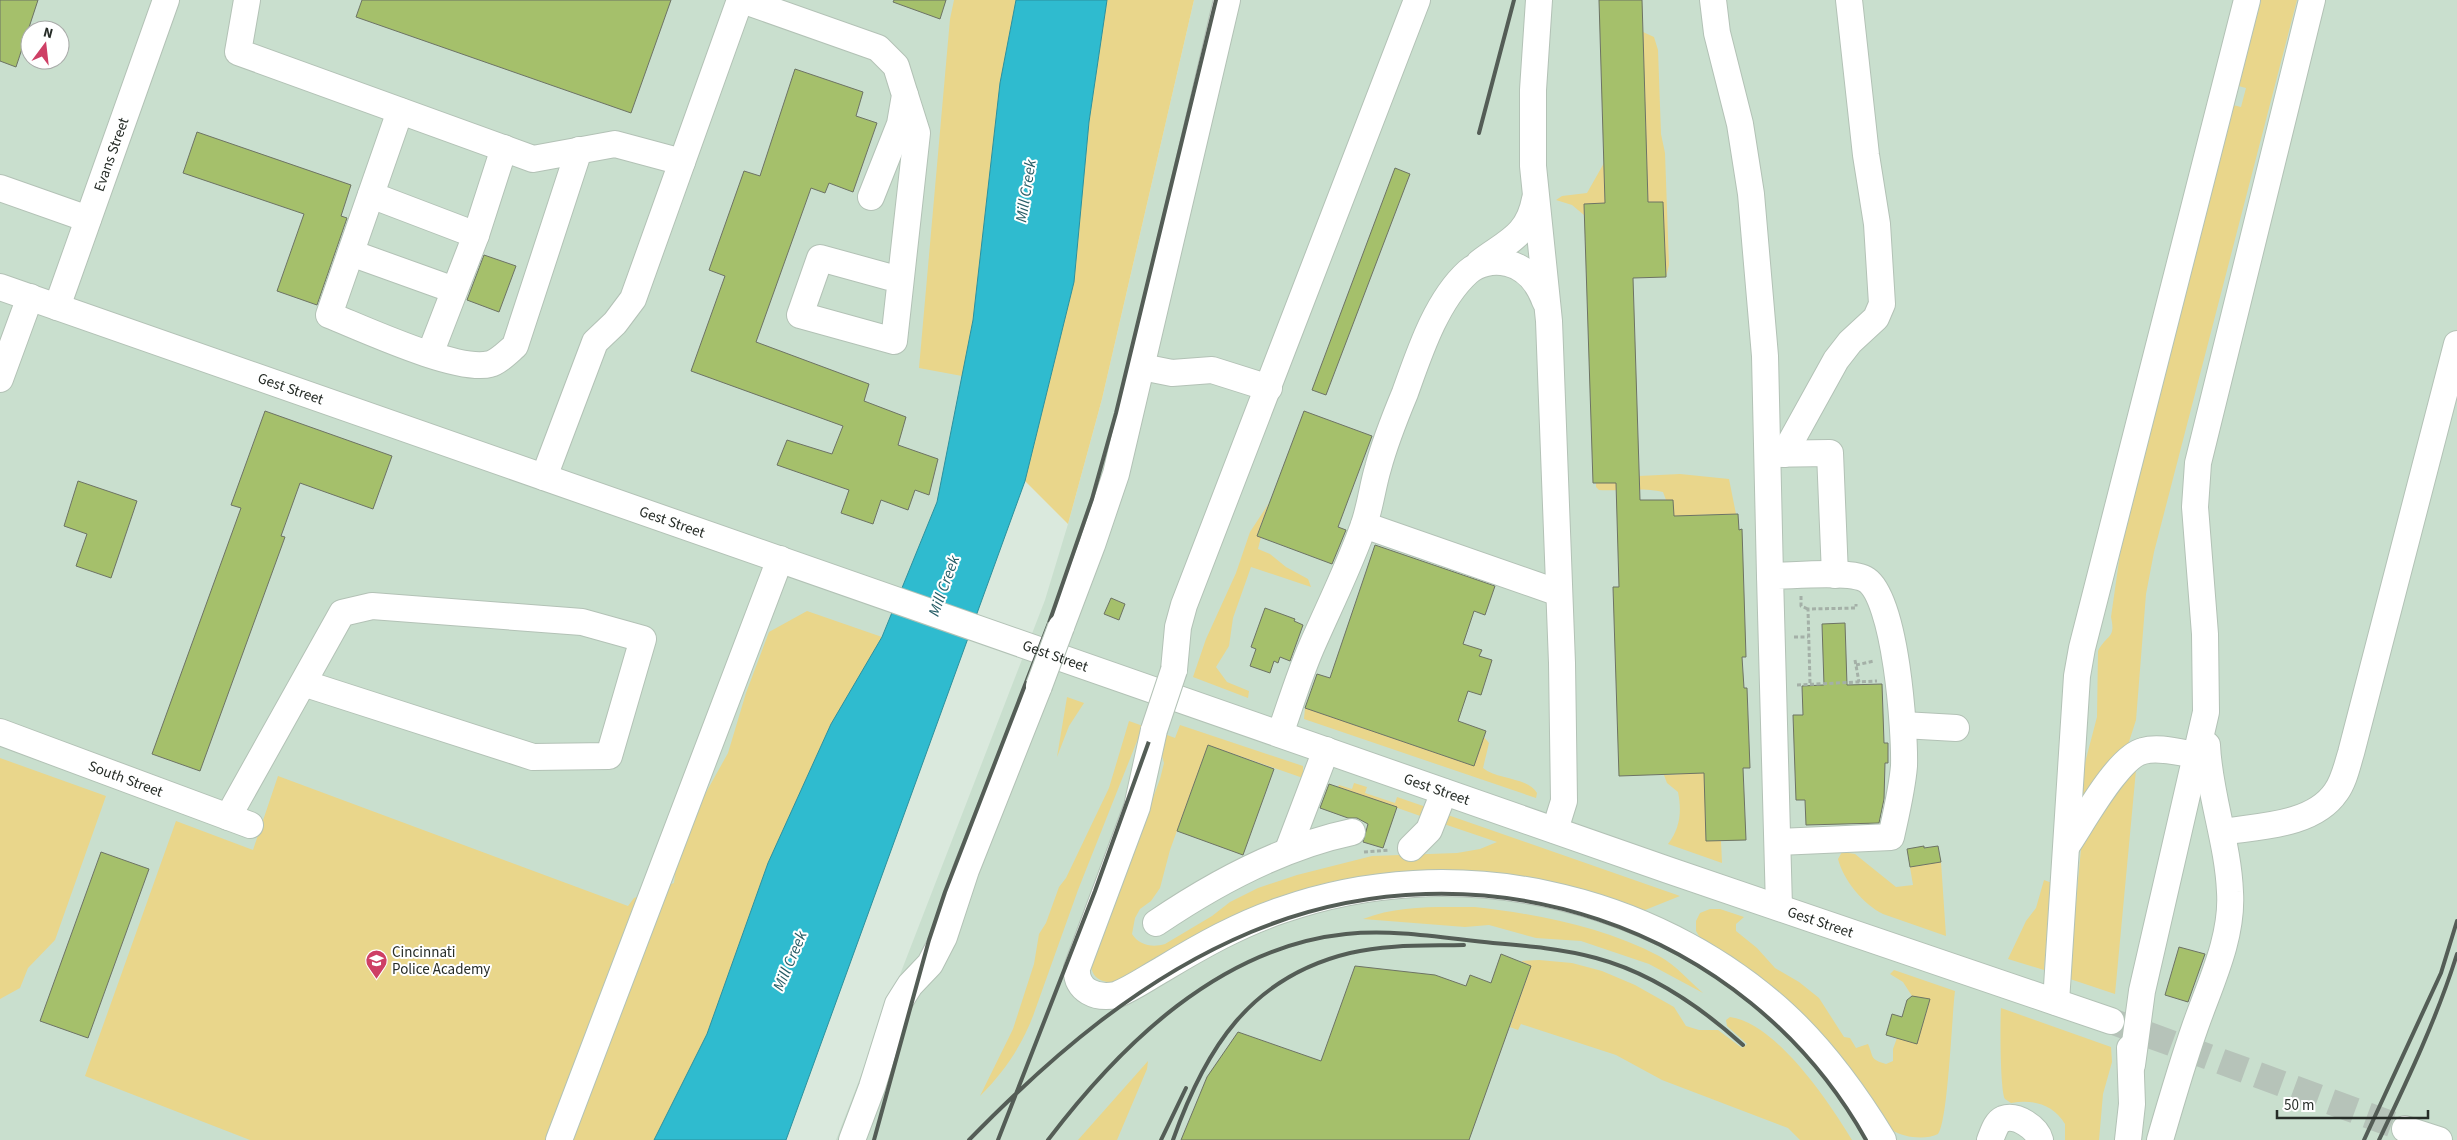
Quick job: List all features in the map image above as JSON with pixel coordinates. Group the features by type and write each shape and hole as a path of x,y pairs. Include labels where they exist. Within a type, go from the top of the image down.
{"street":[{"name":"Evans Street","path":"57,307 166,0"},
{"path":"247,0 238,52 533,159 616,144 682,162"},
{"path":"544,477 595,342 615,323 633,299 741,0 878,48 896,66 917,133 900,280"},
{"path":"852,1140 872,1088 898,1004 910,985 930,964 941,943 966,870 1039,686 1092,545 1116,474 1228,0"},
{"path":"1417,0 1184,605 1178,628 1174,670 1154,730 1137,807 1077,968 1078,980 1090,994 1103,997 1116,995 1228,932 1303,903 1370,890 1425,884 1464,883 1532,890 1596,906 1648,926 1695,950 1745,982 1785,1015 1826,1057 1883,1140"},
{"path":"1539,0 1532,110 1536,192 1549,322 1559,593 1564,801 1555,830"},
{"path":"1713,0 1717,34 1740,124 1751,194 1775,454 1770,576 1779,907"},
{"path":"1775,454 1836,360 1850,342 1876,318 1882,304 1877,224 1865,146 1849,0"},
{"path":"2056,1002 2077,676 2084,634 2247,0"},
{"path":"2160,1140 2194,1028 2223,946 2230,893 2222,832 2206,748 2205,634 2195,507 2198,463 2312,0"},
{"path":"871,197 900,124 905,94"},
{"path":"400,111 329,316 430,354 468,366 491,364 515,346 579,150"},
{"path":"430,354 476,235 504,148"},
{"path":"0,188 88,220"},
{"path":"1469,271 1516,238 1531,213 1536,192"},
{"path":"371,194 476,235"},
{"path":"351,253 454,290"},
{"path":"1280,734 1310,650 1341,585 1364,525 1381,458 1426,337 1441,310 1469,271 1476,266 1494,262 1520,268 1534,280 1541,291 1549,322"},
{"name":"Gest Street","path":"0,287 1444,792 2111,1021"},
{"path":"0,379 30,297"},
{"path":"2222,832 2272,824 2305,815 2322,807 2341,785 2351,753 2457,344"},
{"path":"1142,368 1172,373 1212,370 1269,388"},
{"path":"1775,454 1830,453 1835,575"},
{"path":"1364,525 1559,593"},
{"path":"559,1140 780,560"},
{"path":"1770,576 1835,575 1854,576 1865,579 1878,594 1888,622 1898,680 1903,725 1903,771 1891,837 1778,842"},
{"path":"372,606 582,622 643,640 609,756 533,757 303,683 342,613 372,606"},
{"name":"South Street","path":"0,732 239,821 303,683"},
{"path":"2128,1140 2132,1104 2132,1066 2142,991 2206,712"},
{"path":"1903,725 1956,728"},
{"path":"1288,850 1326,750"},
{"path":"2067,847 2122,765 2136,753 2153,750 2197,755"},
{"path":"1410,848 1428,830 1444,792"},
{"path":"1156,923 1215,887 1288,850 1352,832"},
{"path":"1990,1140 1998,1124 2003,1119 2009,1119 2030,1126 2038,1134 2040,1140"},
{"path":"2405,1129 2439,1140"}],"path":[{"path":"1802,606 1808,609 1847,608"},
{"path":"1808,609 1810,683"},
{"path":"1800,637 1808,637"},
{"path":"1856,663 1859,682"},
{"path":"1797,692 1797,684 1898,680"}],"shaded area":[{"path":"0,0 1016,0 1000,83 973,320 937,502 882,637 831,724 569,1140 0,1140"},
{"path":"954,0 1016,0 1000,83 973,320 962,376 919,368 950,19"},
{"path":"1107,0 1194,0 1102,399 1068,524 1025,481 1074,282 1089,122"},
{"path":"1194,0 2457,0 2457,1140 836,1140 1045,600 1102,399"},
{"path":"2261,0 2297,0 2154,552 2146,594 2136,720 2127,748 2085,795 2082,793 2081,778 2097,717 2098,651 2110,636 2112,629 2111,617 2123,533 2221,102 2241,107 2246,88 2227,83 2252,35"},
{"path":"1643,32 1654,37 1658,50 1661,134 1665,153 1669,265 1666,277 1663,202 1648,202"},
{"path":"1604,163 1605,203 1584,204 1584,215 1572,205 1556,200 1562,196 1587,193"},
{"path":"1680,474 1729,479 1736,514 1697,515 1681,737 1673,500 1666,500 1663,492 1639,489 1599,490 1596,487 1596,483 1639,482 1639,476"},
{"path":"1269,503 1257,535 1261,537 1258,549 1270,554 1286,567 1308,579 1311,587 1251,567 1233,618 1229,646 1216,667 1227,682 1249,691 1248,698 1193,677 1206,639 1236,573 1250,532"},
{"name":"Cincinnati Police Academy","path":"807,611 882,637 831,724 768,863 707,1034 654,1140 250,1140 85,1076 176,821 253,850 278,776 628,906 634,898 674,883 679,841 728,753 746,693 769,632"},
{"path":"1067,697 1084,703 1069,726 1057,757"},
{"path":"1305,708 1474,766 1484,737 1489,743 1483,768 1496,775 1527,784 1537,793 1536,798 1304,719"},
{"path":"1129,721 1143,726 1078,890 1033,1016 1011,1059 980,1096 1013,1029 1034,964 1039,934 1046,923 1059,887 1066,878 1109,788"},
{"path":"1180,725 1303,766 1303,778 1208,745 1170,850 1160,888 1151,901 1140,909 1135,918 1132,934 1138,941 1146,945 1165,944 1212,916 1230,902 1258,888 1297,875 1372,856 1457,853 1480,849 1497,842 1441,823 1445,814 1680,896 1645,910 1467,873 1446,870 1411,874 1125,982 1103,981 1098,979 1092,971 1091,964 1160,779 1164,763 1160,748 1162,733 1175,738"},
{"path":"1704,751 1706,841 1721,841 1722,863 1668,844 1679,820 1680,806 1678,792 1667,783 1664,775 1682,774 1682,752"},
{"path":"0,758 106,796 55,940 28,968 20,988 0,999"},
{"path":"2129,767 2136,770 2115,994 2070,979 2070,966 2081,849"},
{"path":"1354,783 1367,787 1365,793 1395,803 1397,797 1429,808 1426,818 1338,787 1339,785 1352,789"},
{"path":"1842,852 1855,854 1896,887 1913,885 1910,867 1941,862 1946,936 1883,914 1868,904 1855,891 1841,867 1838,859"},
{"path":"2044,880 2052,883 2044,970 2008,959 2026,921 2036,908"},
{"path":"1475,907 1570,923 1616,937 1659,956 1677,968 1703,993 1649,964 1581,941 1536,938 1489,925 1465,927 1363,919 1376,914 1404,909"},
{"path":"1710,909 1720,909 1744,917 1736,924 1736,931 1757,948 1775,968 1799,982 1819,998 1844,1037 1850,1038 1856,1048 1868,1044 1874,1059 1877,1061 1886,1064 1893,1061 1893,1049 1897,1038 1917,1043 1930,999 1912,996 1903,982 1890,974 1894,970 1955,991 1947,1090 1938,1134 1927,1137 1915,1137 1903,1135 1892,1130 1770,987 1745,967 1703,943 1696,931 1696,921 1700,913"},
{"path":"1539,960 1572,963 1602,971 1635,985 1674,1007 1686,1026 1699,1030 1718,1030 1742,1048 1747,1044 1727,1026 1726,1020 1730,1017 1748,1022 1765,1033 1800,1066 1830,1106 1852,1140 1800,1140 1788,1128 1662,1080 1616,1055 1521,1024 1518,1030 1510,1027 1531,966 1521,961"},
{"path":"2001,1008 2111,1047 2112,1062 2103,1094 2099,1140 2065,1140 2065,1124 2055,1112 2042,1104 2027,1102 2011,1103 2005,1099 2001,1070"},
{"path":"1148,1061 1147,1069 1117,1140 1078,1140"}],"water":[{"name":"Mill Creek","path":"1016,0 1107,0 1089,122 1074,282 1025,481 786,1140 654,1140 707,1034 768,863 831,724 882,637 937,502 973,320 1000,83"}],"building":[{"path":"0,0 38,0 31,20 20,20 20,55 16,67 0,61"},
{"path":"362,0 671,0 631,113 356,17"},
{"path":"894,0 946,0 940,19 893,2"},
{"path":"1599,0 1642,0 1648,202 1663,202 1666,277 1633,278 1640,500 1673,500 1674,516 1738,514 1739,530 1742,529 1746,657 1742,657 1744,688 1747,688 1750,768 1743,768 1746,840 1706,841 1704,773 1619,776 1613,587 1619,587 1616,483 1593,483 1584,204 1605,203"},
{"path":"795,69 863,92 856,116 877,123 853,192 829,183 825,193 811,188 756,342 869,384 864,401 906,417 898,445 938,459 929,495 915,490 908,510 881,500 873,524 841,513 849,490 777,465 787,440 832,454 843,426 691,371 725,276 709,270 744,171 760,176"},
{"path":"197,132 351,185 341,216 347,218 317,305 277,291 304,214 183,173"},
{"path":"1395,168 1410,174 1326,395 1312,390"},
{"path":"484,255 516,266 499,312 467,300"},
{"path":"265,411 392,456 373,509 300,483 281,536 285,537 200,771 152,754 241,508 231,505"},
{"path":"1304,411 1372,436 1338,527 1346,530 1332,564 1257,536"},
{"path":"78,481 137,501 111,578 76,566 87,534 64,526"},
{"path":"1375,545 1495,586 1485,615 1474,611 1463,644 1482,650 1479,656 1492,660 1481,695 1468,691 1458,721 1486,731 1474,766 1305,708 1317,674 1330,678"},
{"path":"1111,598 1125,604 1119,620 1104,614"},
{"path":"1265,608 1295,619 1294,621 1303,625 1290,661 1280,657 1278,663 1274,661 1270,673 1250,666 1256,649 1251,647"},
{"path":"1845,623 1847,685 1882,684 1884,743 1888,743 1888,763 1885,763 1884,799 1879,823 1806,825 1805,800 1796,800 1793,715 1803,715 1802,686 1824,685 1822,624"},
{"path":"1208,745 1274,769 1243,855 1177,831"},
{"path":"1329,784 1397,807 1383,848 1363,842 1368,824 1357,818 1348,818 1320,808"},
{"path":"1924,846 1924,848 1938,846 1941,862 1910,867 1907,849"},
{"path":"101,852 149,869 88,1038 40,1021"},
{"path":"2179,947 2205,954 2188,1002 2165,995"},
{"path":"1501,954 1531,966 1469,1140 1181,1140 1207,1077 1238,1032 1321,1061 1355,966 1435,975 1466,986 1470,975 1491,983"},
{"path":"1912,996 1930,999 1917,1044 1886,1035 1892,1014 1902,1017 1907,1000"}],"tunnel":[{"path":"2111,1021 2405,1129"}],"railway":[{"path":"874,1140 929,940 945,892 1049,623 1092,499 1116,413 1216,0"},
{"path":"1479,133 1514,0"},
{"path":"998,1140 1095,891 1153,730"},
{"path":"969,1140 1065,1049 1135,996 1172,972 1211,951 1251,932 1338,905 1426,894 1513,899 1598,919 1678,954 1751,1003 1814,1065 1866,1140"},
{"path":"2364,1140 2441,973 2457,921"},
{"path":"1048,1140 1108,1069 1141,1036 1177,1006 1216,980 1257,958 1300,943 1346,934 1420,935 1545,948 1596,958 1617,964 1675,993 1710,1017 1743,1045"},
{"path":"1173,1140 1200,1076 1217,1047 1236,1021 1258,999 1285,980 1315,964 1364,950 1407,946 1464,945"},
{"path":"2379,1140 2431,1025 2457,954"},
{"path":"1161,1140 1186,1088"}],"place":[{"name":"Cincinnati Police Academy","path":"376,980"}]}
